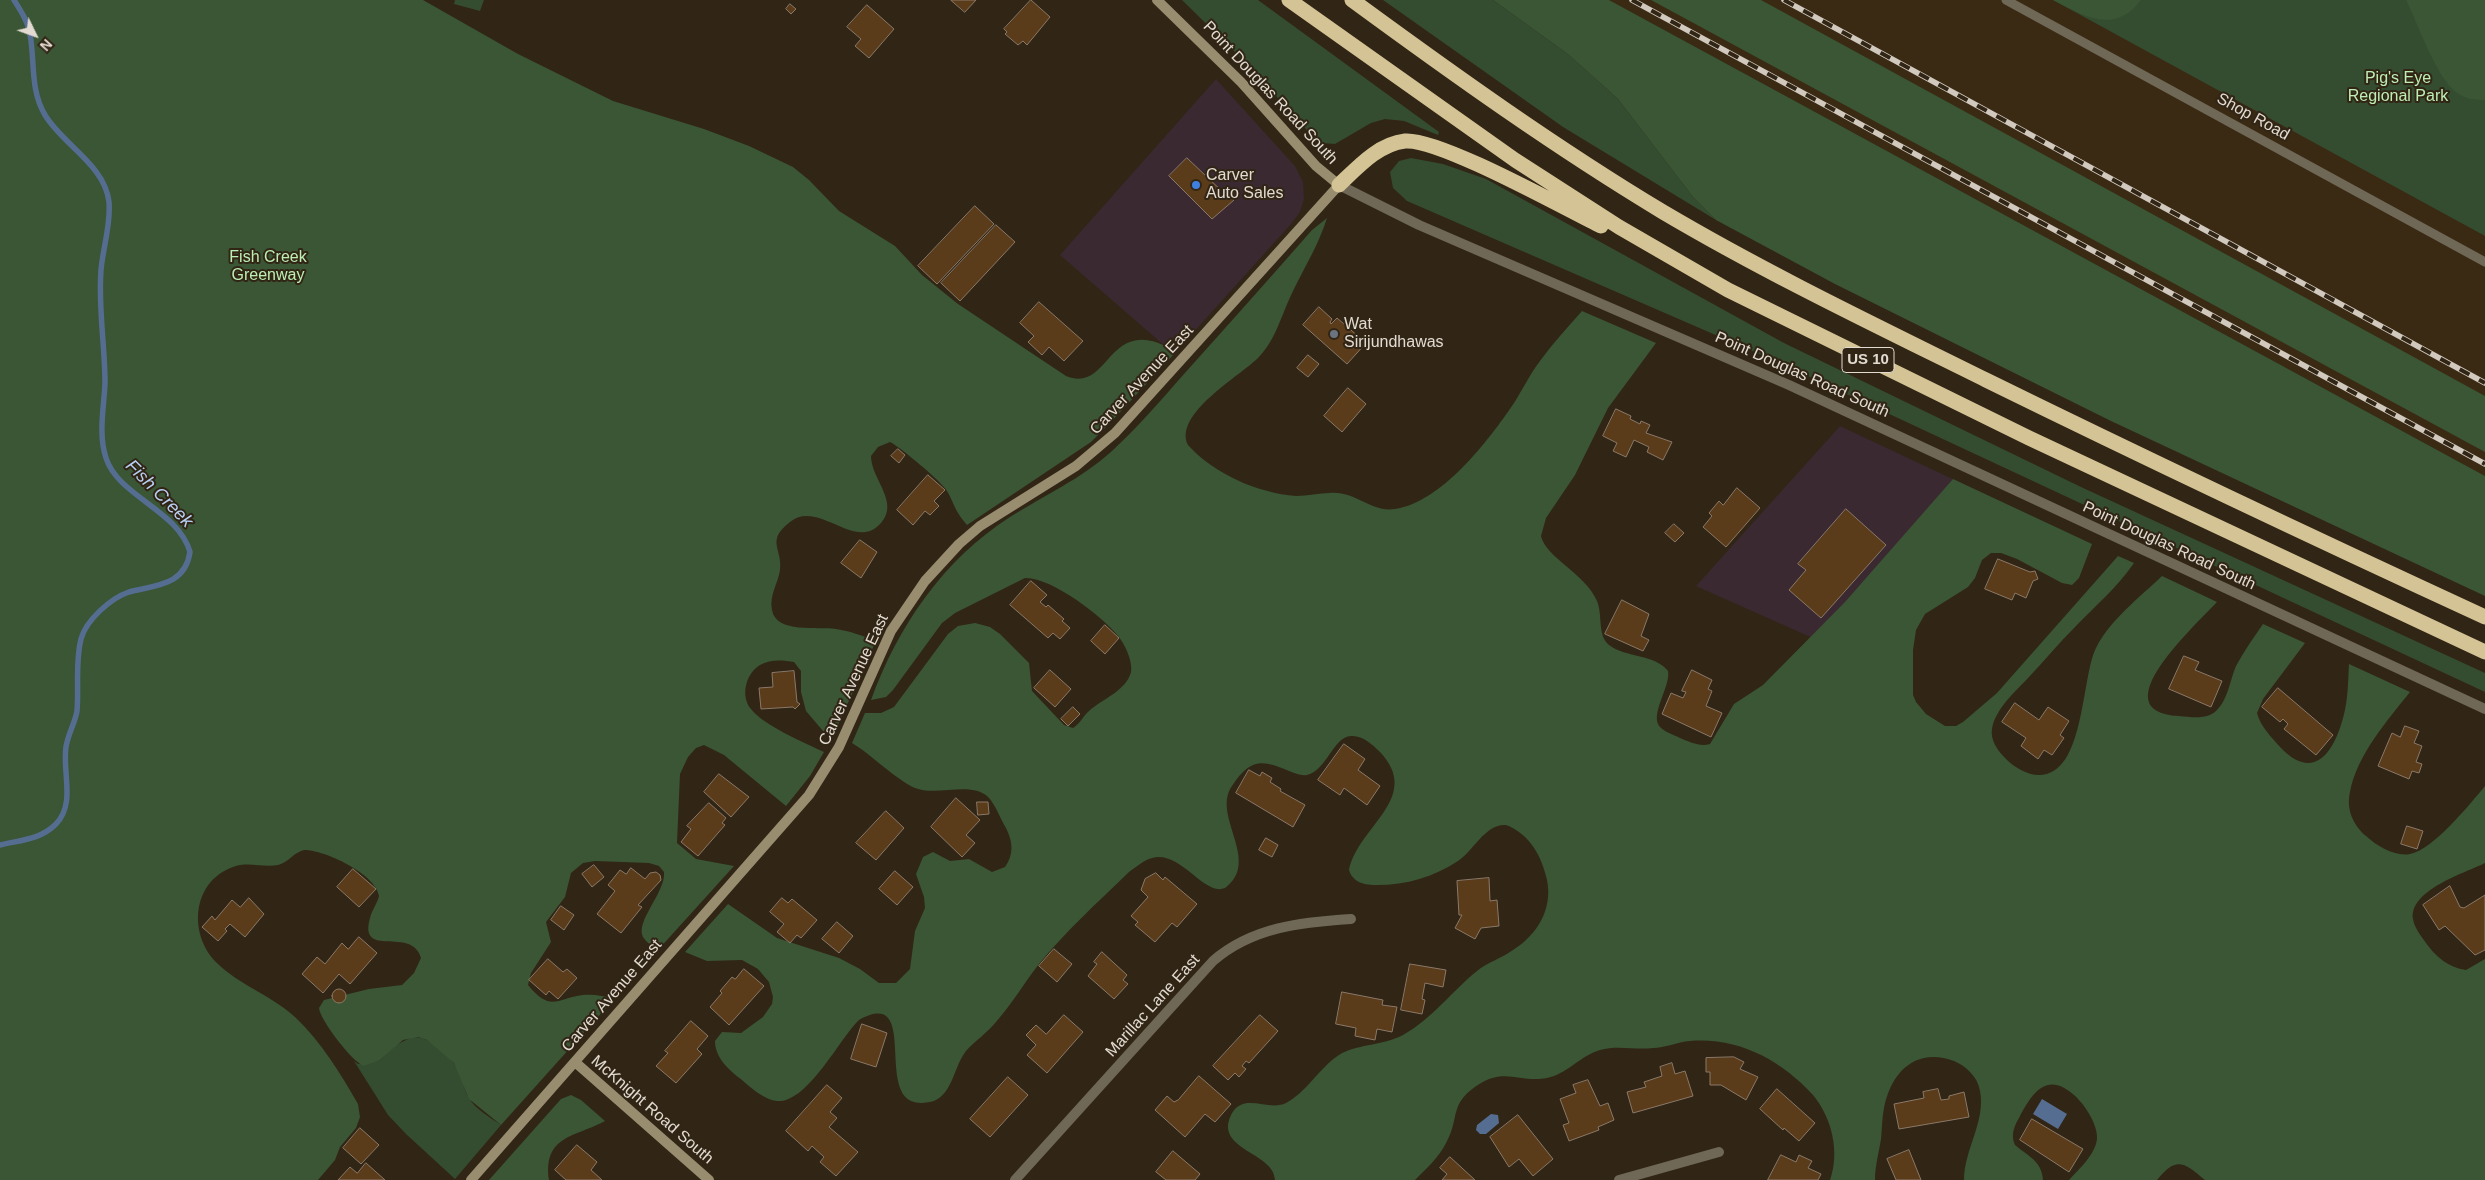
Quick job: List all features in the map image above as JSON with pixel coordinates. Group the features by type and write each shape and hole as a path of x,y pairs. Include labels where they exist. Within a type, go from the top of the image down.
{"highway":[{"name":"US 10","path":"1289,0 1514,160 1619,227 1704,276 1816,335 2029,438 2485,652"},
{"name":"US 10","path":"1352,0 1455,76 1553,143 1663,211 1731,250 2109,440 2485,617"},
{"path":"1339,185 1366,160 1384,148 1405,141 1423,143 1491,171 1704,276"}],"street":[{"name":"Point Douglas Road South","path":"1157,0 1234,76 1316,166 1339,185 1411,221 1788,385 2485,709"},
{"name":"Carver Avenue East","path":"471,1180 809,795 842,742 891,631 915,595 940,565 980,526 1076,466 1115,433 1339,185"},
{"name":"Marillac Lane East","path":"1015,1180 1224,951 1245,939 1278,928 1351,918"},
{"name":"McKnight Road South","path":"575,1062 709,1180"},
{"path":"1619,1180 1719,1152"}],"lane":[{"name":"Shop Road","path":"2006,0 2485,262"}],"shaded area":[{"path":"1609,0 2053,0 2245,103 2485,236 2485,476"},
{"path":"1216,79 1295,166 1303,182 1304,199 1300,212 1291,224 1174,354 1060,255"},
{"path":"1840,426 1959,482 1817,640 1696,586"}],"green space":[{"name":"Fish Creek Greenway","path":"0,0 423,0 518,54 613,101 704,129 749,146 793,167 809,180 839,211 895,246 922,275 958,304 1066,376 1081,379 1092,374 1123,346 1136,340 1153,341 1176,352 1091,442 967,525 943,486 902,450 890,442 878,447 871,456 872,465 886,499 886,515 881,523 871,531 860,532 848,530 825,520 801,517 790,522 783,529 778,535 777,540 780,570 771,605 775,618 789,626 841,630 876,641 833,736 823,731 806,711 801,692 801,671 794,662 781,660 768,662 760,665 751,673 745,691 751,709 774,727 824,752 810,776 786,806 724,755 704,745 696,748 688,757 680,774 677,843 696,859 734,866 658,950 644,939 642,930 643,923 663,880 664,872 659,866 649,863 595,861 583,863 571,873 565,897 546,922 551,942 531,973 528,985 543,999 554,1002 587,995 614,999 501,1125 469,1099 454,1063 427,1040 418,1037 403,1040 380,1060 364,1066 352,1057 331,1031 319,1008 324,1000 369,989 402,985 414,973 421,958 416,949 408,944 378,940 372,937 368,930 370,918 379,896 376,888 369,880 336,859 324,854 304,850 278,865 239,865 219,874 209,885 202,897 198,911 198,925 208,952 218,964 237,979 287,1010 314,1037 345,1081 358,1104 360,1117 356,1128 340,1147 335,1160 318,1180 0,1180"},
{"path":"455,0 484,0 480,11 454,4"},
{"path":"1182,0 1258,0 1439,132 1438,135 1404,121 1385,119 1371,123 1335,144 1322,143 1314,138 1248,65"},
{"path":"1383,0 1493,0 1569,55 1618,99 1693,197 1716,220 1563,127"},
{"path":"1493,0 1609,0 2485,476 2485,596 2111,421 1835,284 1716,220 1693,197 1618,99 1569,55"},
{"path":"1651,0 1761,0 2485,396 2485,452"},
{"name":"Pig's Eye Regional Park","path":"2053,0 2485,0 2485,236"},
{"path":"2053,0 2141,0 2131,11 2110,20 2087,16"},
{"path":"2406,0 2485,0 2485,100 2462,96 2441,75"},
{"path":"1411,158 1443,164 1486,179 1784,343 2081,487 2485,673 2485,692 1780,363 1407,201 1393,188 1390,172 1399,161"},
{"path":"1327,218 1316,246 1270,343 1258,358 1199,409 1190,421 1186,433 1188,445 1210,465 1238,480 1267,491 1296,496 1339,493 1378,508 1395,509 1413,504 1430,495 1463,467 1504,418 1545,354 1582,311 1656,343 1608,408 1575,475 1546,518 1541,536 1550,552 1584,582 1591,591 1599,606 1605,641 1616,649 1656,662 1668,671 1668,677 1658,708 1657,722 1662,729 1680,738 1699,744 1710,744 1734,704 1763,685 1845,602 1953,479 2092,544 2079,578 2072,585 2062,583 2017,559 2001,553 1991,553 1982,560 1975,578 1968,587 1925,614 1916,630 1913,650 1913,695 1926,714 1945,726 1956,726 1963,722 1997,693 2118,556 2134,563 2113,589 2012,694 1997,714 1992,729 1993,741 2006,759 2021,770 2039,775 2054,771 2065,759 2073,743 2079,723 2091,662 2096,648 2117,619 2162,576 2217,602 2160,666 2151,684 2148,700 2157,711 2179,716 2198,717 2208,716 2216,711 2226,696 2236,666 2263,624 2305,643 2263,699 2257,713 2267,732 2293,758 2303,762 2313,762 2321,758 2334,742 2345,712 2349,664 2410,692 2366,752 2354,778 2349,805 2354,822 2366,836 2386,850 2398,854 2410,854 2419,851 2440,835 2485,786 2485,863 2452,877 2429,891 2420,899 2414,909 2413,919 2418,931 2430,948 2448,964 2466,970 2485,959 2485,1180 2205,1180 2191,1169 2180,1164 2170,1167 2157,1180 2069,1180 2093,1151 2097,1139 2096,1131 2088,1112 2073,1094 2065,1088 2048,1085 2035,1093 2028,1102 2018,1119 2013,1133 2015,1145 2037,1163 2043,1180 1964,1180 1967,1158 1980,1113 1979,1086 1971,1073 1958,1063 1928,1057 1917,1060 1907,1066 1899,1074 1887,1095 1883,1112 1875,1180 1830,1180 1833,1169 1834,1147 1829,1125 1820,1104 1800,1082 1773,1061 1742,1047 1708,1041 1690,1041 1658,1048 1600,1050 1586,1056 1561,1073 1547,1078 1529,1079 1506,1076 1481,1083 1463,1098 1456,1111 1453,1126 1443,1148 1432,1163 1415,1180 1275,1180 1272,1171 1265,1163 1237,1144 1231,1136 1228,1127 1231,1115 1236,1108 1242,1104 1249,1103 1279,1105 1286,1103 1300,1093 1325,1066 1339,1055 1346,1051 1395,1039 1403,1035 1433,1013 1477,971 1522,944 1536,929 1548,901 1547,880 1542,863 1534,847 1522,834 1506,825 1492,828 1458,861 1429,876 1409,882 1388,885 1364,884 1353,878 1349,870 1355,854 1384,812 1395,784 1391,768 1380,752 1367,741 1355,736 1345,738 1339,742 1320,767 1307,775 1263,763 1251,766 1238,777 1227,798 1227,811 1238,852 1239,865 1235,877 1225,888 1217,889 1209,886 1182,866 1163,857 1149,859 1137,866 1071,928 1049,952 1002,1015 966,1051 949,1086 934,1101 914,1102 902,1092 898,1078 893,1028 887,1017 877,1014 859,1020 811,1081 800,1092 788,1099 772,1100 750,1087 732,1072 720,1058 715,1041 722,1032 741,1033 763,1017 772,1004 773,997 769,982 758,969 742,960 707,961 685,952 728,904 777,938 839,958 860,969 879,983 896,983 910,969 915,931 925,908 924,897 916,874 923,857 933,852 950,861 969,859 992,872 1005,867 1012,848 1010,838 996,808 989,798 974,790 934,791 915,788 907,784 852,743 865,713 881,713 894,707 948,634 958,626 975,623 990,627 1000,634 1029,663 1032,691 1064,725 1073,728 1089,711 1119,690 1128,679 1131,668 1126,648 1121,639 1100,618 1075,599 1048,584 1036,579 1025,578 955,613 942,623 893,690 886,697 871,700 895,646 909,621 926,597 964,553 1010,517 1088,470 1112,451 1131,433 1312,230"},
{"path":"412,1037 426,1040 440,1048 456,1066 467,1095 475,1106 501,1125 455,1179 388,1115 354,1061 358,1064 380,1060 396,1045"},
{"path":"571,1095 581,1100 605,1121 573,1135 556,1146 551,1154 548,1165 549,1180 489,1180 561,1099"}],"water":[{"path":"2042,1099 2067,1114 2058,1129 2033,1114"},
{"path":"1491,1114 1498,1115 1499,1123 1486,1134 1480,1134 1476,1130 1477,1125"}],"building":[{"path":"951,0 976,0 965,12"},
{"path":"1031,0 1050,17 1027,45 1023,41 1018,45 1005,34 1007,32 1004,29"},
{"path":"790,4 796,9 791,14 786,9"},
{"path":"867,5 894,29 869,58 855,46 861,39 847,27"},
{"name":"Carver Auto Sales","path":"1187,158 1226,195 1227,193 1234,200 1212,219 1169,176"},
{"path":"975,206 994,224 937,284 918,266"},
{"path":"996,225 1015,242 960,301 941,283"},
{"path":"1039,302 1083,341 1064,361 1049,347 1042,355 1028,342 1034,336 1020,323"},
{"name":"Wat Sirijundhawas","path":"1319,307 1332,319 1331,324 1337,318 1366,343 1347,364 1303,325"},
{"path":"1308,355 1319,364 1308,377 1297,368"},
{"path":"1348,388 1366,404 1342,432 1324,416"},
{"path":"1616,409 1631,416 1630,419 1640,424 1641,421 1650,425 1646,433 1672,442 1663,460 1647,452 1649,447 1634,440 1626,457 1613,451 1617,443 1603,436"},
{"path":"898,449 905,455 899,463 891,456"},
{"path":"928,475 945,490 934,501 939,506 930,515 925,511 913,525 897,510"},
{"path":"1737,488 1760,508 1726,547 1703,527 1712,516 1709,513 1719,501 1723,505"},
{"path":"1846,509 1886,545 1821,618 1789,590 1806,570 1798,564"},
{"path":"1674,524 1684,533 1675,542 1665,533"},
{"path":"860,540 877,552 861,578 841,563"},
{"path":"1998,559 2030,572 2035,571 2038,579 2033,581 2026,598 2015,593 2012,600 1985,589"},
{"path":"1031,581 1047,595 1040,602 1046,607 1048,605 1064,619 1062,621 1070,628 1060,639 1053,633 1048,638 1010,605"},
{"path":"1622,600 1649,614 1641,636 1649,640 1643,651 1605,634"},
{"path":"1105,625 1119,638 1105,654 1091,641"},
{"path":"2184,656 2199,662 2195,670 2222,681 2211,707 2169,689"},
{"path":"1050,670 1071,689 1055,707 1034,688"},
{"path":"1692,670 1712,680 1708,689 1712,691 1706,706 1722,713 1711,737 1662,714 1671,693 1683,698 1686,692 1682,691"},
{"path":"794,671 797,702 800,704 795,709 793,707 761,709 759,688 773,687 772,673"},
{"path":"2278,688 2333,735 2316,755 2284,729 2288,724 2283,719 2280,722 2262,707"},
{"path":"2015,703 2039,720 2048,707 2069,721 2060,735 2064,738 2052,755 2044,750 2038,759 2021,746 2026,738 2002,722"},
{"path":"1073,707 1080,714 1068,726 1061,719"},
{"path":"2405,726 2419,731 2414,743 2422,746 2416,762 2422,764 2419,773 2412,771 2409,779 2378,766 2392,733 2400,737"},
{"path":"1344,744 1365,759 1358,770 1380,786 1367,805 1344,788 1340,795 1318,780"},
{"path":"1249,770 1260,776 1262,772 1272,778 1270,782 1281,789 1280,791 1305,805 1293,827 1236,793"},
{"path":"719,774 749,797 731,817 704,792"},
{"path":"956,798 980,820 966,835 975,843 962,857 931,827"},
{"path":"977,802 988,802 989,814 978,815"},
{"path":"709,803 726,818 722,823 725,825 698,856 681,842 691,829 687,826"},
{"path":"886,811 904,828 876,860 856,843"},
{"path":"2407,826 2423,831 2417,849 2401,844"},
{"path":"1266,838 1278,845 1272,857 1259,850"},
{"path":"594,865 604,877 592,887 582,874"},
{"path":"631,868 645,879 650,873 656,872 660,875 661,880 638,905 642,907 621,933 597,914 615,891 608,885 620,870 626,874"},
{"path":"353,869 376,889 359,907 337,887"},
{"path":"895,871 913,887 897,905 879,889"},
{"path":"1156,873 1163,880 1165,877 1197,904 1177,927 1172,923 1155,942 1135,925 1138,922 1131,916 1148,897 1141,890 1145,879"},
{"path":"1489,878 1490,901 1497,900 1499,926 1481,928 1475,939 1455,928 1462,915 1459,915 1457,881"},
{"path":"2450,886 2460,907 2464,908 2485,895 2485,950 2475,955 2445,926 2439,930 2423,905"},
{"path":"249,898 264,914 245,937 230,924 225,929 227,931 218,941 202,927 212,916 215,920 232,900 240,907"},
{"path":"782,898 788,903 792,899 817,920 801,938 797,935 790,943 777,932 784,924 770,912"},
{"path":"561,906 574,915 564,930 551,920"},
{"path":"837,922 853,936 839,953 822,939"},
{"path":"359,937 377,953 350,984 339,974 323,993 302,974 317,957 325,964 342,943 348,949"},
{"path":"1054,949 1072,964 1057,982 1039,966"},
{"path":"1102,952 1127,975 1123,980 1128,984 1114,999 1088,976 1097,964 1094,962"},
{"path":"548,959 563,972 567,969 577,978 558,999 549,991 546,995 529,980"},
{"path":"1410,964 1446,970 1443,987 1425,983 1422,999 1425,1000 1422,1014 1401,1010"},
{"path":"744,969 764,986 729,1025 710,1007 732,977 735,979"},
{"path":"339,989 344,991 346,996 344,1001 339,1003 334,1001 332,996 334,991"},
{"path":"1342,992 1383,1000 1382,1005 1397,1007 1392,1032 1377,1029 1375,1040 1355,1036 1356,1028 1336,1024"},
{"path":"1064,1015 1083,1032 1047,1073 1027,1055 1036,1045 1026,1035 1036,1025 1046,1034"},
{"path":"1260,1015 1278,1031 1249,1063 1246,1061 1242,1066 1246,1069 1239,1077 1235,1073 1228,1080 1213,1066"},
{"path":"691,1021 708,1036 697,1049 702,1054 676,1083 656,1066 668,1053 665,1051"},
{"path":"862,1024 887,1033 876,1067 851,1059"},
{"path":"1734,1057 1744,1062 1740,1069 1758,1077 1746,1100 1721,1085 1710,1085 1710,1072 1706,1072 1706,1058"},
{"path":"1672,1063 1675,1074 1685,1071 1693,1096 1633,1113 1627,1092 1646,1087 1644,1082 1662,1076 1660,1067"},
{"path":"1199,1076 1231,1104 1215,1122 1205,1114 1185,1137 1155,1110 1167,1096 1174,1102 1178,1100"},
{"path":"1008,1077 1028,1095 990,1137 970,1119"},
{"path":"1588,1080 1600,1106 1608,1103 1614,1120 1598,1127 1599,1130 1569,1141 1563,1125 1569,1123 1560,1099 1576,1093 1573,1085"},
{"path":"827,1085 842,1098 830,1112 837,1118 829,1127 858,1152 836,1176 820,1162 824,1157 812,1146 808,1151 786,1131"},
{"path":"1777,1089 1815,1123 1799,1141 1784,1128 1783,1130 1760,1109"},
{"path":"1938,1089 1941,1100 1949,1099 1949,1096 1964,1092 1969,1117 1899,1129 1894,1104 1924,1098 1923,1092"},
{"path":"1518,1115 1553,1159 1533,1176 1519,1159 1509,1167 1490,1137"},
{"path":"2032,1119 2083,1149 2069,1172 2020,1140"},
{"path":"360,1128 379,1145 361,1164 343,1148"},
{"path":"577,1145 597,1162 591,1170 602,1180 566,1180 555,1170"},
{"path":"1909,1150 1921,1180 1896,1180 1887,1159"},
{"path":"1173,1151 1200,1174 1195,1180 1166,1180 1156,1172"},
{"path":"1781,1155 1796,1162 1799,1155 1812,1161 1808,1168 1821,1174 1818,1180 1768,1180"},
{"path":"1450,1157 1475,1180 1442,1180 1447,1174 1440,1168"},
{"path":"366,1163 385,1180 338,1180 350,1167 357,1173"}],"waterway":[{"name":"Fish Creek","path":"0,845 37,836 50,829 62,816 67,797 66,747 77,711 79,648 88,624 107,604 122,595 175,578 182,572 190,552 183,537 173,525 122,483 106,458 102,440 105,383 100,284 109,219 109,202 106,189 100,177 92,166 53,126 40,105 35,86 29,30 14,0"}],"railway":[{"path":"1632,0 2485,464"},
{"path":"1784,0 2485,383"}],"place":[{"name":"Carver Auto Sales","path":"1196,185"},
{"name":"Wat Sirijundhawas","path":"1334,334"}]}
